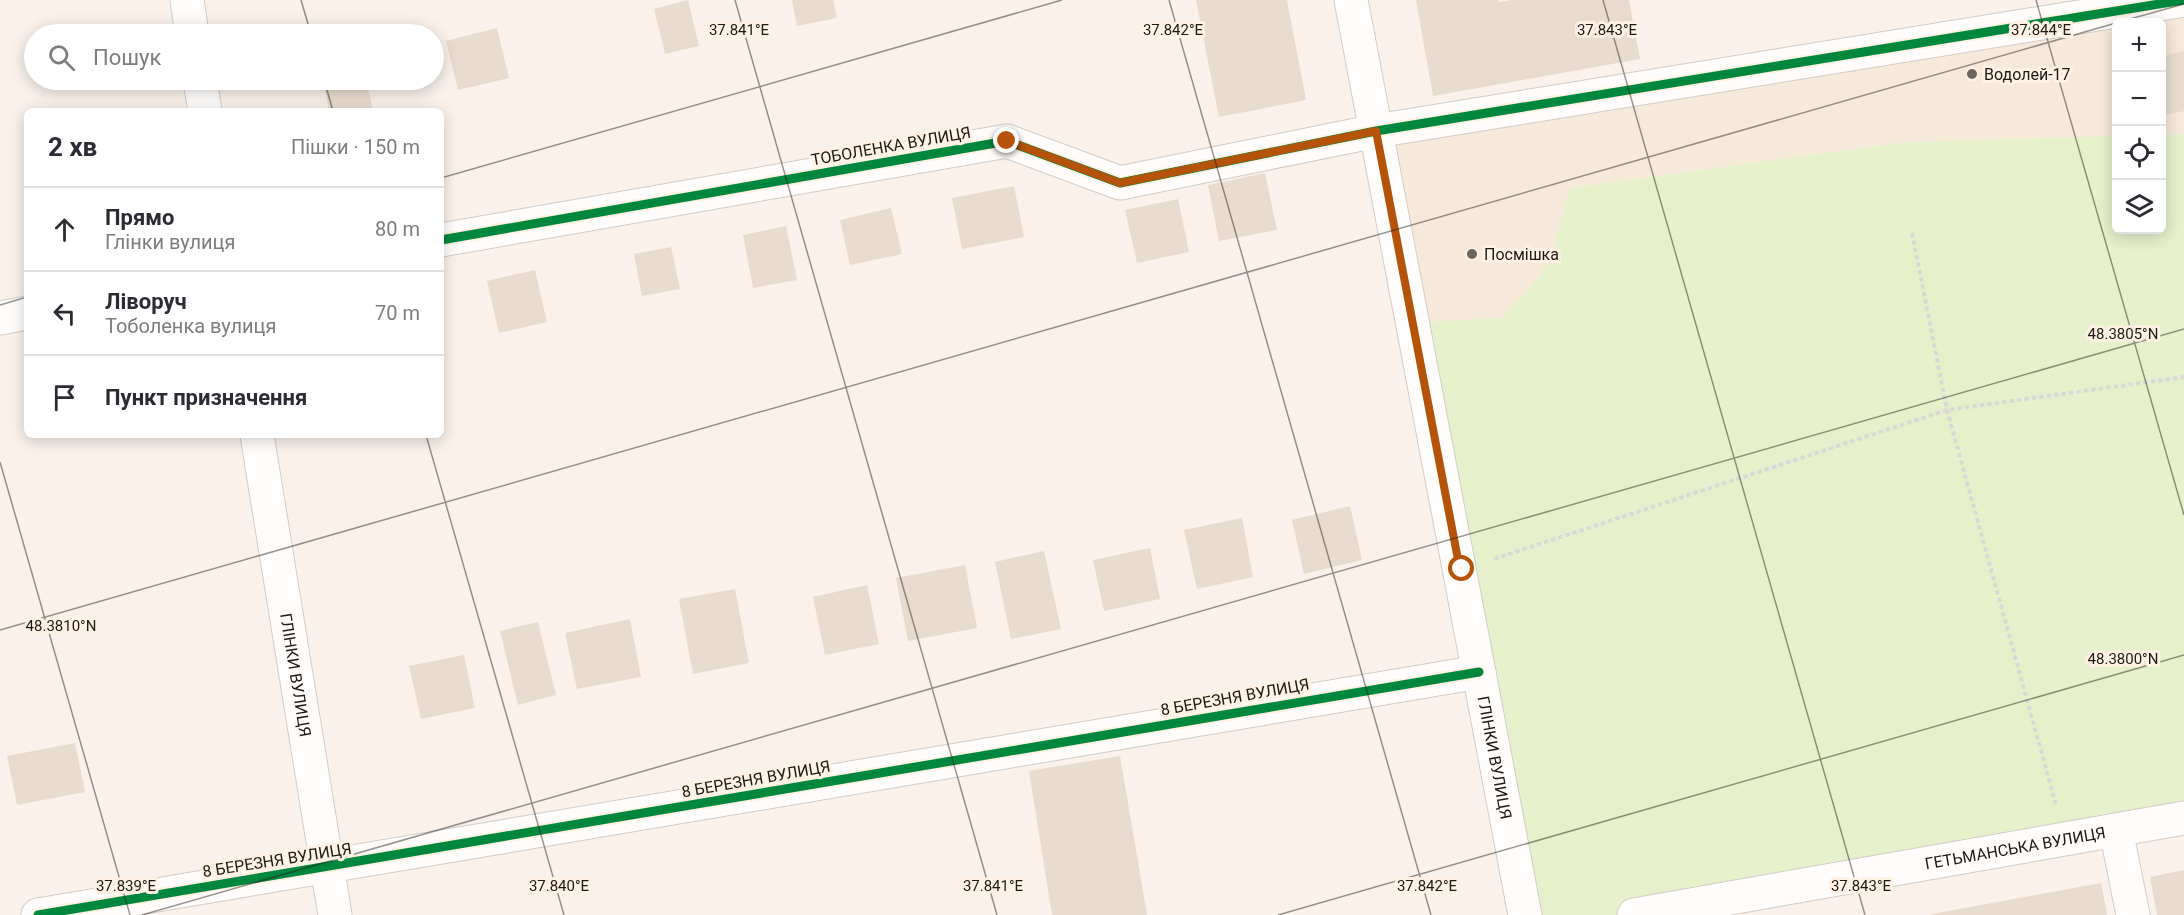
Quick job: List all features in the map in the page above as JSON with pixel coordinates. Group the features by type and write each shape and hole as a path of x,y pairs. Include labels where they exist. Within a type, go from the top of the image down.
{"street":[{"path":"187,0 191,24"},
{"name":"ГЛІНКИ ВУЛИЦЯ","path":"1351,0 1525,915"},
{"name":"ТОБОЛЕНКА ВУЛИЦЯ","path":"444,239 1007,141 1120,183 1376,131 2184,0"},
{"path":"202,90 205,108"},
{"path":"0,318 24,314"},
{"name":"ГЛІНКИ ВУЛИЦЯ","path":"257,438 335,915"},
{"name":"8 БЕРЕЗНЯ ВУЛИЦЯ","path":"38,915 1479,672"},
{"name":"ГЕТЬМАНСЬКА ВУЛИЦЯ","path":"1634,915 2184,818"},
{"path":"2116,830 2133,915"}],"path":[{"path":"1912,233 1947,410 2065,840"},
{"path":"1460,570 1947,410 2184,377"}],"shaded area":[{"path":"2184,9 2184,134 2166,135 2166,18 2130,18"},
{"path":"2112,21 2112,136 1907,142 1570,188 1549,264 1504,317 1415,323 1390,141"}],"green space":[{"path":"2184,134 2184,818 1629,915 1529,915 1415,323 1504,317 1549,264 1570,188 1907,142 2112,136 2112,234 2166,234 2166,135"}],"building":[{"path":"688,0 699,46 665,54 654,9"},
{"path":"792,0 833,0 837,18 797,26"},
{"path":"1196,0 1287,0 1306,100 1219,117"},
{"path":"1416,0 1498,0 1499,2 1629,0 1640,59 1433,96"},
{"path":"497,28 509,78 458,90 446,41"},
{"path":"2184,51 2184,111 2166,114 2166,72 2166,55"},
{"path":"325,90 369,90 372,108 328,108"},
{"path":"1265,173 1277,230 1219,241 1208,185"},
{"path":"1014,186 1024,237 962,249 952,198"},
{"path":"1178,199 1189,252 1137,263 1125,210"},
{"path":"891,208 902,254 850,265 840,220"},
{"path":"786,226 797,280 753,288 743,235"},
{"path":"671,247 680,289 642,296 634,254"},
{"path":"535,270 547,322 499,333 487,281"},
{"path":"1350,506 1362,560 1304,574 1292,520"},
{"path":"1242,518 1253,577 1197,589 1184,530"},
{"path":"1150,548 1160,599 1104,611 1093,560"},
{"path":"1044,551 1061,629 1011,639 995,562"},
{"path":"965,565 977,628 908,641 896,578"},
{"path":"867,585 879,644 825,655 813,597"},
{"path":"735,589 749,663 693,674 679,599"},
{"path":"630,619 641,677 577,689 565,633"},
{"path":"538,622 556,695 518,705 500,631"},
{"path":"464,655 475,708 421,719 409,666"},
{"path":"75,743 85,792 17,805 7,756"},
{"path":"1120,756 1147,915 1052,915 1029,771"},
{"path":"2184,870 2184,915 2157,915 2150,877"},
{"path":"2101,883 2107,915 1932,915 1932,914"}],"cycle path":[{"path":"444,239 1007,141 1120,183 1376,131 2184,0"},
{"path":"38,915 1479,672"}],"place":[{"name":"Водолей-17","path":"1972,74"},
{"name":"Посмішка","path":"1472,254"}],"route":[{"path":"1007,141 1120,183 1376,131 1460,570 1462,569"}]}
